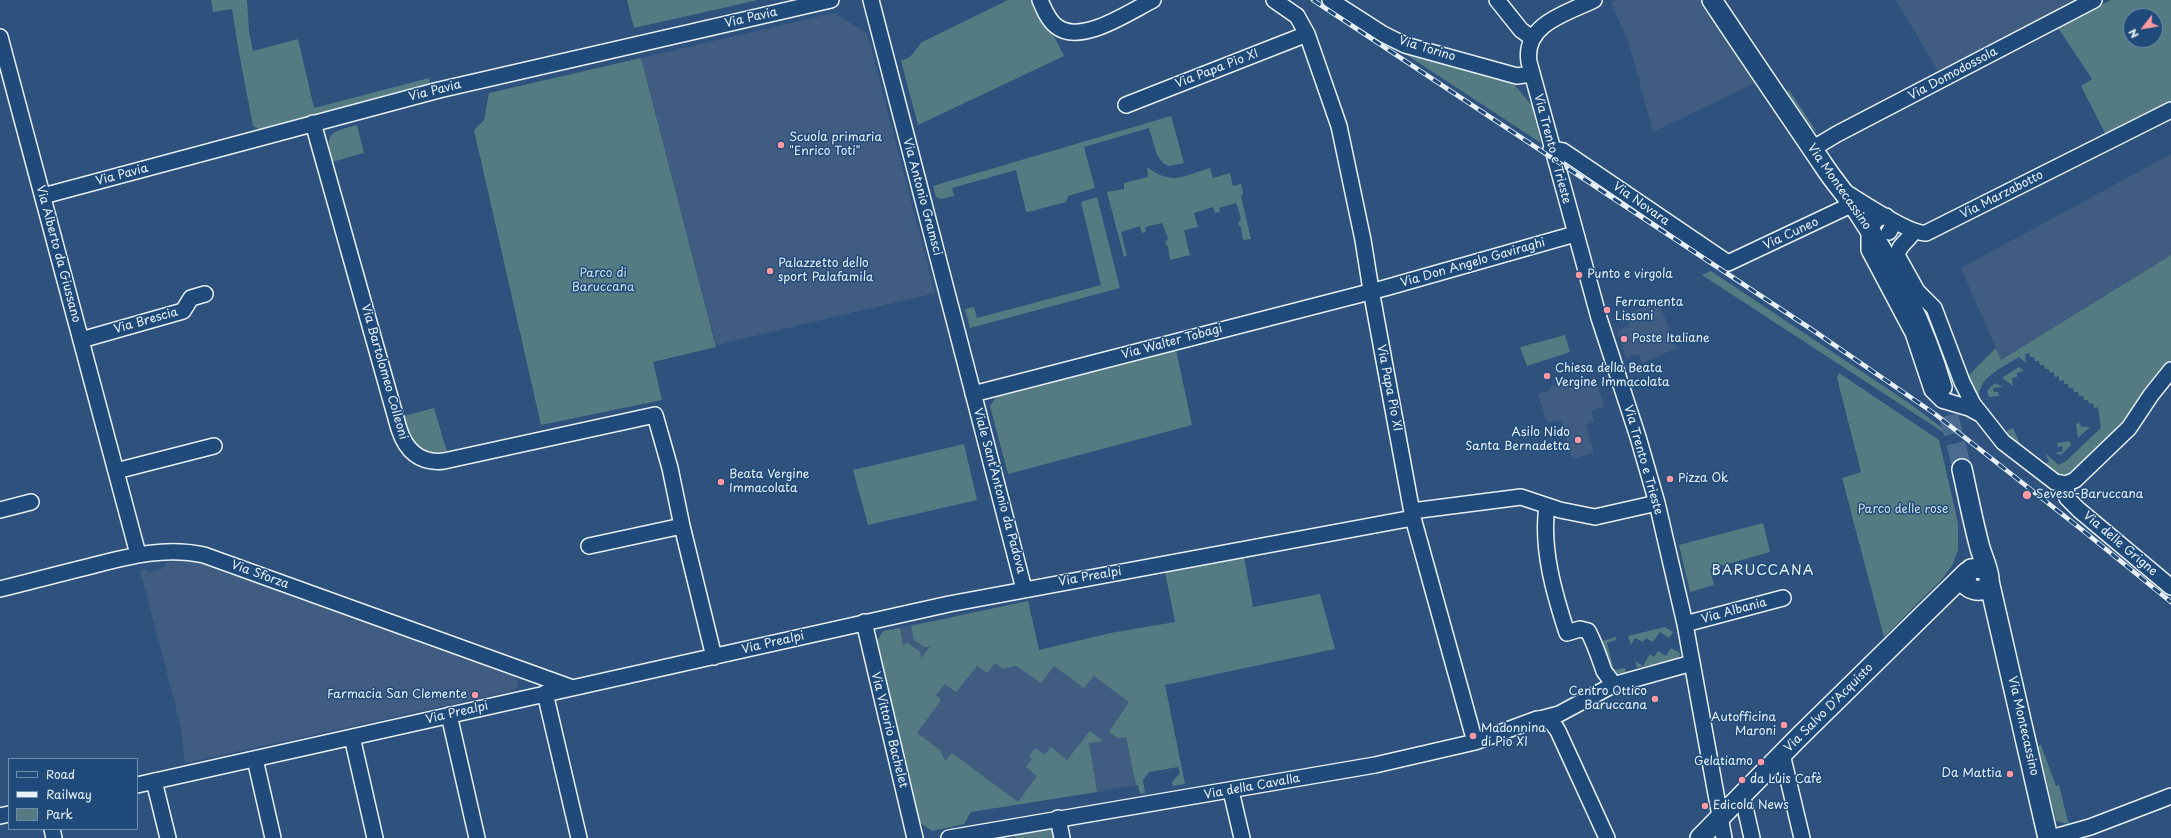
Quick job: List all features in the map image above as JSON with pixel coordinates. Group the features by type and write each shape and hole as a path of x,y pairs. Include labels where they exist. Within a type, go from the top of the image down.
{"street":[{"name":"Via Pavia","path":"42,196 439,90 831,0"},
{"name":"Via Antonio Gramsci","path":"871,0 973,394"},
{"path":"1040,0 1056,27 1071,32 1082,32 1098,27 1153,0"},
{"name":"Via Papa Pio XI","path":"1274,0 1297,16 1307,34 1339,126 1363,240 1370,290 1412,514 1475,742"},
{"name":"Via Torino","path":"1330,0 1383,34 1405,45 1516,76 1531,74"},
{"path":"1497,0 1521,30 1532,38 1548,22 1594,0"},
{"name":"Via Montecassino","path":"1712,0 1812,149 1853,204 1869,229 1904,290 1923,330 1945,394"},
{"name":"Via Domodossola","path":"1812,149 1837,134 2094,0"},
{"name":"Via Papa Pio XI","path":"1126,105 1307,34"},
{"name":"Via Alberto da Giussano","path":"0,37 138,554"},
{"name":"Via Trento e Trieste","path":"1532,38 1528,51 1531,74 1551,149 1599,318 1640,444 1657,503 1685,624 1724,838"},
{"name":"Via Marzabotto","path":"1889,232 1898,227 1923,233 1930,231 2171,110"},
{"name":"Via Bartolomeo Colleoni","path":"312,123 399,429 409,450 420,458 444,462 655,415 670,468 682,526 714,657"},
{"name":"Via Novara","path":"1551,149 1563,151 1728,263"},
{"path":"1836,183 1861,202 1910,229 1910,239 1900,247 1898,257 1917,291 1931,303 1937,313 1962,382 1973,404 1999,438 2055,482 2066,484 2079,477 2129,428 2151,395 2171,370"},
{"name":"Via Cuneo","path":"1728,263 1853,204"},
{"path":"1886,216 1877,219 1869,229 1870,250 1913,333 1932,390 1938,398 1945,394"},
{"path":"1882,251 1883,240 1889,232 1892,222 1886,216"},
{"name":"Via Don Angelo Gaviraghi","path":"1370,290 1575,234"},
{"name":"Via Walter Tobagi","path":"973,394 1370,290"},
{"name":"Via Brescia","path":"81,340 183,311 191,298 205,294"},
{"path":"1945,394 1957,400 1961,396 1963,389 1962,382"},
{"name":"Viale Sant’Antonio da Padova","path":"973,394 1024,589"},
{"path":"1945,394 1982,416"},
{"path":"116,471 214,446"},
{"path":"1962,469 1977,534 1977,580"},
{"name":"Via delle Grigne","path":"2066,484 2067,498 2079,510 2171,587"},
{"name":"Via Prealpi","path":"138,785 570,687 714,657 864,622 1024,589 1412,514 1521,497 1547,506 1595,517 1657,503"},
{"path":"0,510 31,502"},
{"path":"1547,506 1546,527 1552,582 1565,629 1567,633 1585,630 1598,650 1605,671 1607,688"},
{"path":"589,546 682,526"},
{"name":"Via Sforza","path":"0,589 138,554 176,550 204,555 570,687"},
{"name":"Via Montecassino","path":"1977,580 1997,615 2049,838"},
{"name":"Via Salvo D'Acquisto","path":"1700,838 1782,754 1940,598 1977,580"},
{"name":"Via Albania","path":"1685,624 1783,598"},
{"name":"Via Vittorio Bachelet","path":"864,622 915,838"},
{"name":"Via della Cavalla","path":"949,838 1058,818 1231,791 1375,765 1475,742 1552,720 1607,688 1692,663"},
{"name":"Via Sforza","path":"514,667 524,675 538,695 579,838"},
{"path":"449,715 477,838"},
{"path":"1552,720 1607,838"},
{"path":"352,737 375,838"},
{"path":"1782,754 1802,838"},
{"path":"255,759 273,838"},
{"path":"154,781 168,838"},
{"path":"1231,791 1242,838"},
{"path":"1742,794 1752,838"},
{"path":"2049,838 2090,827 2171,796"},
{"path":"1058,818 1062,838"}],"shaded area":[{"path":"1617,0 1701,0 1706,8 1705,9 1755,83 1653,132 1629,44 1611,2"},
{"path":"1896,0 2078,0 1938,71"},
{"name":"Scuola primaria \"Enrico Toti\"","path":"834,13 867,33 935,293 716,345 641,58"},
{"path":"2171,154 2171,255 2001,360 1961,268"},
{"path":"1658,301 1677,348 1642,363 1639,354 1626,358 1617,330 1630,326 1626,314"},
{"path":"1595,377 1604,407 1591,410 1594,422 1586,424 1594,453 1572,459 1561,420 1547,423 1538,394 1550,390 1551,386 1559,384 1563,386 1567,385 1569,381 1578,378 1582,381"},
{"path":"185,559 195,561 484,665 517,678 518,686 512,691 185,763 181,727 140,570 145,569 149,572 162,569 166,562"},
{"path":"1028,601 1039,650 1110,633 1153,625 1181,766 1149,772 1139,785 971,812 964,824 932,831 919,822 883,631"}],"green space":[{"path":"211,0 247,0 249,32 253,51 298,39 314,108 429,78 430,83 428,86 260,130 253,126 232,9 213,12"},
{"path":"627,0 758,0 634,28"},
{"path":"1008,0 1035,0 1064,56 918,125 901,61 910,57 922,42"},
{"path":"1323,0 1451,65 1514,84 1532,106 1541,143"},
{"path":"2111,0 2171,0 2171,104 2106,135 2081,86 2092,79 2058,28"},
{"name":"Parco di Baruccana","path":"641,58 716,347 653,362 662,400 541,425 474,130 484,120 489,93"},
{"path":"1789,90 1817,132 1811,127 1787,92"},
{"path":"1171,116 1184,163 1169,166 1163,163 1157,155 1149,128 1084,147 1095,188 1068,196 1066,202 1028,212 1026,211 1016,170 952,188 954,196 941,199 936,197 933,186"},
{"path":"357,125 364,153 332,162 329,145 331,135 335,132"},
{"path":"1147,167 1156,173 1171,178 1178,178 1210,168 1213,178 1230,173 1233,186 1241,184 1243,193 1241,196 1251,239 1243,240 1241,227 1238,224 1241,218 1236,203 1219,208 1220,212 1215,213 1213,207 1194,213 1198,227 1184,230 1190,255 1170,260 1168,246 1165,244 1168,238 1162,223 1145,227 1146,232 1142,233 1140,226 1121,232 1127,256 1124,257 1107,192 1124,189 1124,183 1148,177"},
{"path":"1097,197 1120,288 970,328 965,309 974,307 977,318 1101,285 1081,202"},
{"path":"2171,255 2171,360 2154,380 2131,416 2071,475 2061,477 2042,465 2049,462 2045,453 2059,465 2066,461 2101,428 2098,407 2094,408 2093,403 2089,404 2088,400 2084,400 2083,396 2079,396 2078,392 2074,392 2073,388 2069,388 2068,384 2064,384 2064,380 2059,381 2059,376 2054,377 2054,372 2050,373 2049,369 2045,369 2044,365 2040,365 2039,361 2035,361 2034,357 2030,357 2029,353 2025,354 2026,363 2019,357 1993,373 1983,383 1979,397 1972,388 1968,376 1996,348 2001,360"},
{"path":"1711,271 1909,403 1949,433 1949,436 1702,275"},
{"path":"1565,335 1570,352 1527,366 1520,347"},
{"path":"1176,350 1192,425 1008,474 990,406 996,397"},
{"path":"2019,367 2024,371 2017,373 2017,377 2012,378 2013,386 2002,378"},
{"name":"Parco delle rose","path":"1839,373 1939,440 1958,523 1958,550 1952,566 1942,579 1884,637 1842,478 1861,472 1837,378"},
{"path":"394,382 404,416 434,408 447,452 494,442 495,445 449,454 425,452 416,447 409,439 399,412 392,383"},
{"path":"1995,383 2003,387 1993,388 1994,392 1998,392 1999,396 1989,397 1987,391"},
{"path":"2080,423 2081,427 2090,427 2078,438 2076,424"},
{"path":"2013,428 2022,448 2006,435 2007,431"},
{"path":"2070,441 2071,445 2061,455 2055,453 2063,451 2062,446 2058,447 2057,443"},
{"path":"964,444 977,500 868,525 853,470"},
{"path":"1763,523 1770,552 1710,569 1714,585 1690,592 1679,545"},
{"path":"1244,557 1253,607 1320,594 1335,649 1165,685 1185,784 1173,786 1172,782 1180,773 1178,767 1149,772 1143,780 1145,793 1140,794 1138,785 1136,785 1126,737 1118,738 1109,732 1129,702 1094,676 1084,688 1054,666 1041,683 1016,666 1003,669 995,663 987,673 977,666 956,692 945,684 936,695 941,700 917,733 940,750 945,761 952,753 1018,802 1037,776 1026,767 1032,759 1029,756 1035,748 1045,755 1051,747 1067,760 1090,731 1103,741 1089,743 1097,792 971,812 964,824 932,831 919,822 876,642 883,631 900,628 903,646 907,642 920,652 921,658 930,647 924,647 914,640 911,626 1028,601 1039,650 1111,633 1175,622 1165,572"},
{"path":"1665,627 1673,632 1669,638 1660,632 1653,642 1646,638 1643,642 1635,638 1631,645 1628,636"},
{"path":"1616,637 1616,640 1607,643 1614,670 1625,668 1626,672 1612,675 1604,646 1600,642"},
{"path":"1671,648 1680,653 1679,658 1637,668 1635,661 1643,666 1650,654 1654,657 1658,651 1666,656"},
{"path":"2041,745 2056,786 2059,785 2068,822 2070,824 2056,821 2038,746"},
{"path":"1051,828 1055,838 1015,838 1014,835"}],"tunnel":[{"path":"1942,387 1962,469"}],"railway":[{"path":"1313,0 1811,329 1935,414 2171,602"}],"place":[{"name":"Scuola primaria \"Enrico Toti\"","path":"781,145"},
{"name":"Palazzetto dello sport Palafamila","path":"770,271"},
{"name":"Punto e virgola","path":"1579,275"},
{"name":"Ferramenta Lissoni","path":"1607,310"},
{"name":"Poste Italiane","path":"1624,339"},
{"name":"Chiesa della Beata Vergine Immacolata","path":"1547,376"},
{"name":"Asilo Nido Santa Bernadetta","path":"1578,440"},
{"name":"Pizza Ok","path":"1670,479"},
{"name":"Beata Vergine Immacolata","path":"721,482"},
{"name":"Seveso-Baruccana","path":"2027,495"},
{"name":"Farmacia San Clemente","path":"475,695"},
{"name":"Centro Ottico Baruccana","path":"1655,699"},
{"name":"Autofficina Maroni","path":"1784,725"},
{"name":"Madonnina di Pio XI","path":"1473,736"},
{"name":"Gelatiamo","path":"1761,762"},
{"name":"Da Mattia","path":"2010,774"},
{"name":"da Luis Cafè","path":"1742,780"},
{"name":"Edicola News","path":"1705,806"}],"district":[{"name":"BARUCCANA","path":"1763,571"}]}
